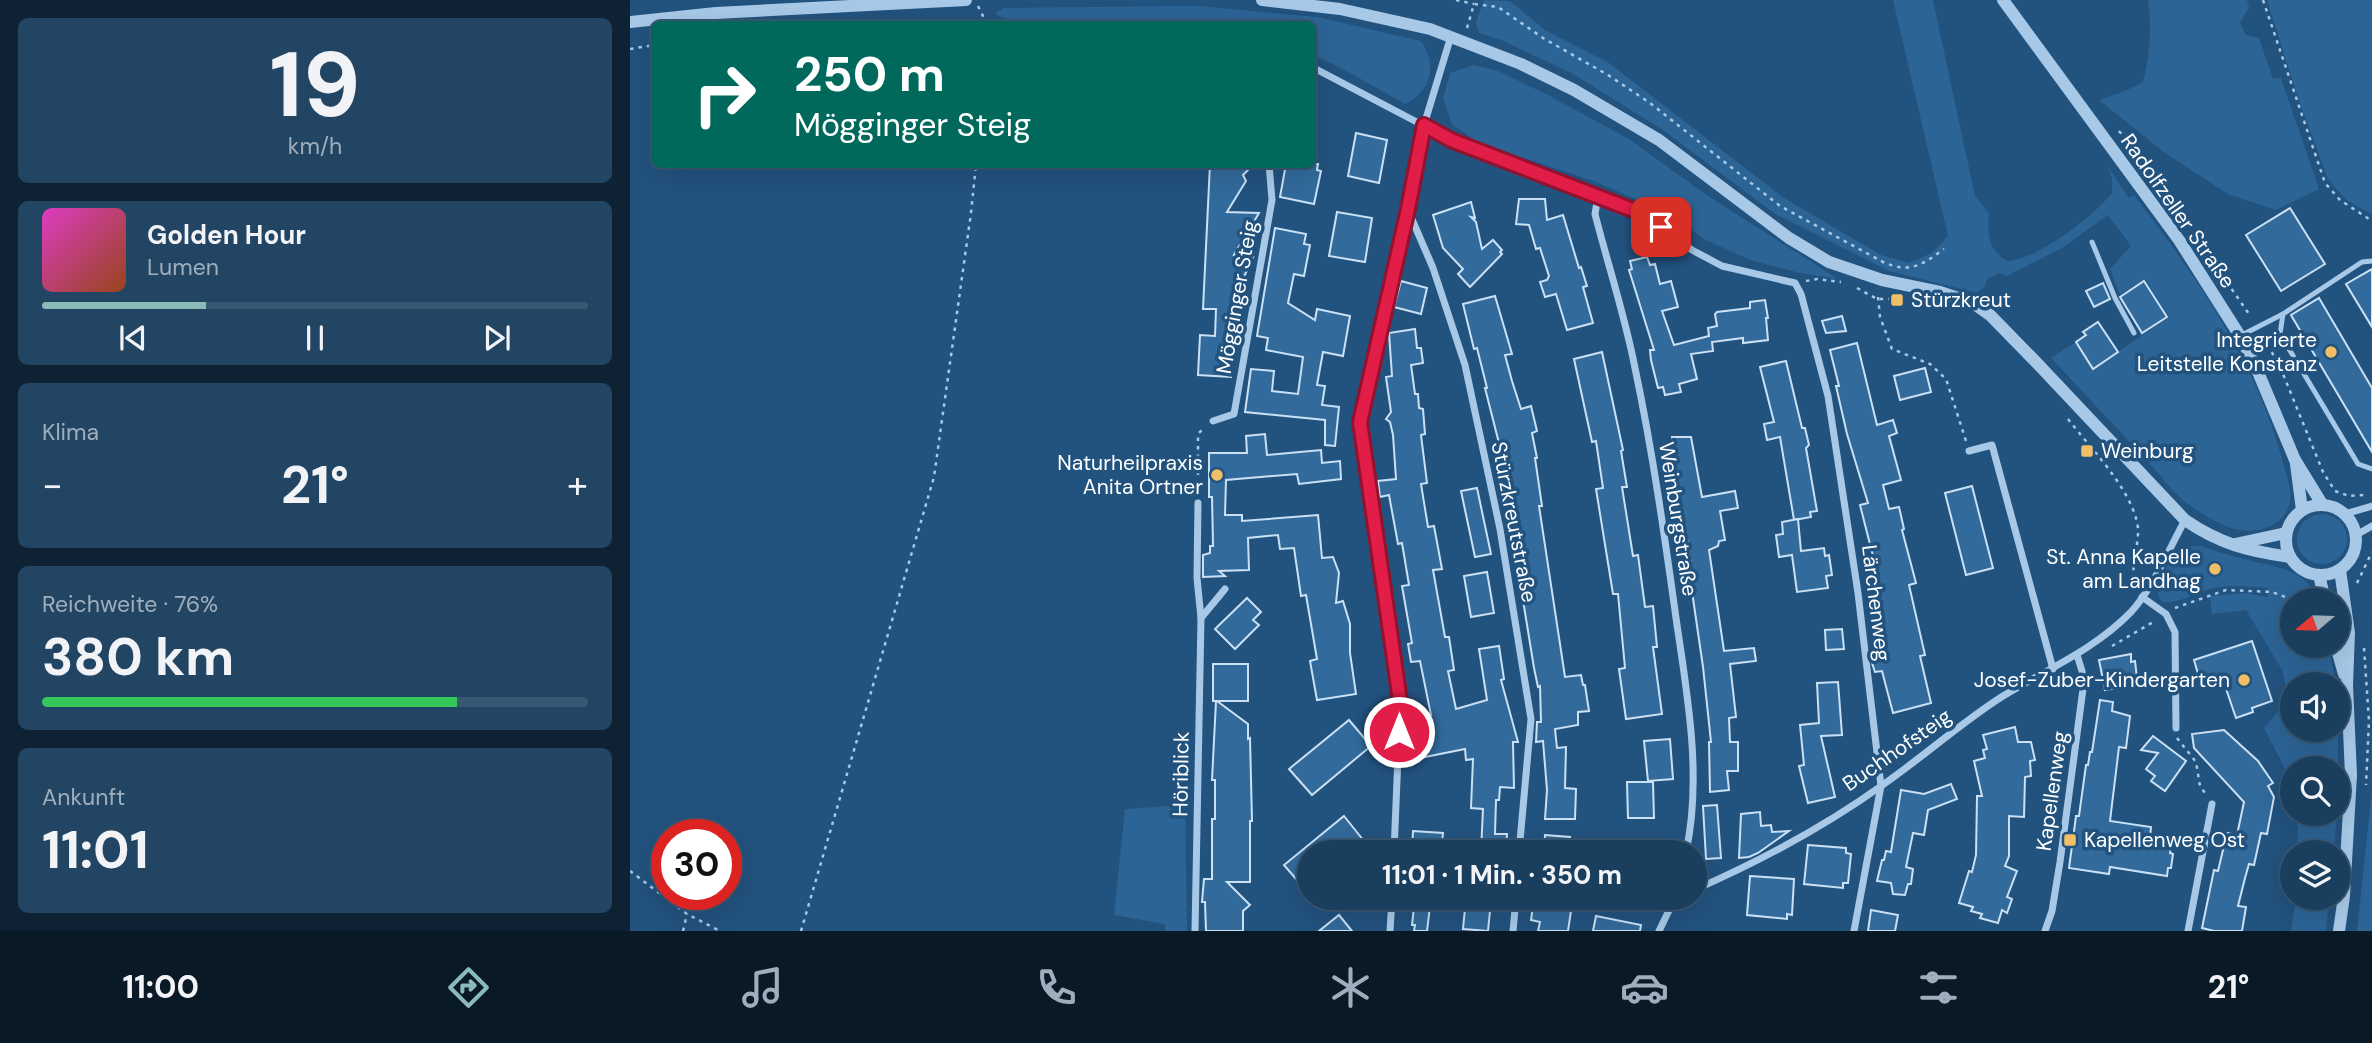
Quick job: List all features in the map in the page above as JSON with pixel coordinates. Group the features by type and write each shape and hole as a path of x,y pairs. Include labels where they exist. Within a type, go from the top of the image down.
{"street":[{"path":"630,22 716,13 966,0"},
{"path":"1262,0 1340,9 1457,39 1521,64 1614,112 1659,140 1788,239 1829,261 1882,280 1940,292 1973,303 1990,315 2185,520 2211,538 2255,552 2290,556"},
{"name":"Radolfzeller Straße","path":"2003,0 2179,240 2239,336 2258,372 2295,460"},
{"path":"1395,840 1401,708 1360,422 1424,125 1457,39"},
{"path":"1316,69 1451,140 1646,215 1692,250 1722,267 1795,283"},
{"name":"Mögginger Steig","path":"1213,421 1234,414 1272,200 1269,168"},
{"name":"Weinburgstraße","path":"1598,196 1595,214 1635,366 1665,540 1688,702 1693,775 1689,840"},
{"name":"Stürzkreutstraße","path":"1408,209 1433,268 1465,365 1500,529 1531,719 1521,840"},
{"name":"Lärchenweg","path":"1795,283 1801,294 1828,396 1858,593 1881,786 1854,931"},
{"path":"1969,451 1993,445 2053,669"},
{"path":"2295,460 2322,504"},
{"path":"2295,460 2302,510"},
{"name":"Höriblick","path":"1195,931 1201,618 1197,578 1198,503"},
{"path":"2322,504 2331,505 2345,513 2356,535 2353,555 2340,570 2319,575 2302,570 2290,556 2286,533 2294,516 2302,510 2322,504"},
{"path":"2345,513 2372,506"},
{"name":"Buchhofsteig","path":"1707,884 1771,854 1881,786 2002,697 2077,655 2101,638 2131,611 2144,595 2185,520"},
{"path":"2356,535 2372,526"},
{"path":"2235,545 2286,533"},
{"path":"2340,570 2349,633 2348,672"},
{"path":"2319,575 2322,588"},
{"path":"1201,618 1224,589"},
{"path":"2144,595 2166,614 2175,632 2176,728"},
{"name":"Kapellenweg","path":"2045,931 2052,911 2060,862 2083,689 2082,671 2077,655"},
{"path":"2339,931 2344,896 2351,775 2350,742"},
{"path":"2188,931 2213,804"},
{"path":"1390,931 1391,910"},
{"path":"1513,931 1515,910"},
{"path":"1659,931 1669,911"}],"lane":[{"path":"2092,242 2115,298 2134,333"},
{"path":"2239,336 2283,314 2362,262 2372,261"},
{"path":"2283,314 2280,334 2358,464 2372,469"}],"path":[{"path":"975,0 986,21"},
{"path":"1456,0 1498,7 1543,38 1608,75 1650,103 1780,206 1883,262 1894,267 1919,267 1944,249"},
{"path":"2263,0 2325,183 2340,200 2372,220"},
{"path":"1457,39 1474,4"},
{"path":"630,48 651,45"},
{"path":"801,931 934,477 976,168"},
{"path":"1795,283 1817,279 1846,283"},
{"path":"1882,280 1877,299 1880,317 1892,349 1930,364 1946,379 1969,451"},
{"path":"1857,288 1877,299 1899,299"},
{"path":"2063,413 2127,495 2137,523 2133,576 2144,595"},
{"path":"1198,503 1198,434 1213,421"},
{"path":"2315,451 2323,472 2335,491 2349,496 2367,495"},
{"path":"2357,593 2357,583 2372,552"},
{"path":"2103,651 2174,608 2226,590 2272,592 2280,595"},
{"path":"2176,728 2177,739 2196,762 2200,786 2213,804"},
{"path":"630,871 687,914 720,931"},
{"path":"1656,910 1669,911"},
{"path":"683,931 687,914"}],"shaded area":[{"path":"1484,0 1510,1 1545,30 1609,63 1784,198 1881,255 1909,263 1932,253 1948,236 1893,0 1933,0 1975,196 1989,213 1990,240 1996,252 2007,261 2019,259 2049,245 2079,224 2112,193 2112,179 2108,167 2129,198 2134,195 2180,257 2242,358 2273,430 2289,482 2290,498 2285,514 2270,526 2248,531 2227,527 2197,510 2177,495 2051,358 2076,342 2093,369 2169,317 2145,279 2120,295 2110,269 2131,246 2108,215 2062,248 2007,276 1999,273 1987,279 1985,286 1977,293 1889,271 1775,214 1663,130 1573,74 1501,40 1479,33 1476,22"},
{"path":"2148,0 2247,0 2249,7 2240,23 2246,35 2259,38 2273,79 2281,78 2319,189 2276,210 2228,194 2165,153 2099,100 2143,82 2150,41"},
{"path":"2267,0 2372,0 2372,214 2346,200 2328,179 2298,98"},
{"path":"1198,6 1317,17 1421,41 1429,59 1429,77 1421,92 1405,104 1316,56 1316,21 1006,19 995,14 1003,8"},
{"path":"1474,65 1498,71 1629,139 1708,196 1838,279 1800,273 1750,260 1706,240 1657,208 1591,180 1478,143 1452,124 1443,99 1450,73"},
{"path":"2322,514 2339,522 2347,539 2339,556 2322,564 2305,556 2297,539 2305,522"},
{"path":"2201,546 2287,570 2305,581 2311,588 2280,588 2280,658 2331,658 2333,672 2282,672 2246,610 2212,614 2210,596 2245,593 2268,597 2267,588 2221,587 2168,602 2159,598 2158,591 2163,574 2174,557 2185,547"},
{"path":"2280,709 2280,742 2338,742 2338,756 2280,756 2280,759 2264,728"},
{"path":"2372,789 2372,931 2357,931"},
{"path":"1185,805 1187,931 1165,931 1165,924 1114,915 1125,809"},
{"path":"2298,826 2336,826 2335,840 2297,840"},
{"path":"2294,910 2328,910 2326,931 2291,931"}],"building":[{"path":"1356,133 1387,140 1379,183 1348,176"},
{"path":"1318,164 1317,170 1321,171 1314,204 1280,197 1285,168 1316,168"},
{"path":"1210,168 1250,168 1243,175 1246,181 1227,212 1259,213 1234,255 1253,257 1238,290 1240,296 1233,306 1231,377 1198,375 1200,335 1215,336 1216,309 1203,309"},
{"path":"1519,199 1545,199 1547,220 1563,215 1587,286 1583,287 1593,323 1567,330 1556,294 1545,297 1540,282 1547,280 1549,276 1540,248 1536,249 1529,225 1516,224"},
{"path":"1471,202 1475,218 1471,217 1476,222 1482,249 1493,240 1502,250 1502,254 1470,287 1458,274 1463,269 1443,248 1433,215"},
{"path":"2290,208 2325,264 2281,291 2246,235"},
{"path":"1337,212 1372,218 1365,262 1329,256"},
{"path":"1275,228 1306,234 1304,244 1310,245 1304,276 1294,274 1288,303 1315,320 1317,309 1350,316 1343,356 1323,352 1317,385 1325,386 1322,405 1339,407 1335,446 1325,445 1325,420 1245,412 1251,369 1274,371 1272,391 1298,394 1303,357 1266,350 1268,338 1257,336"},
{"path":"1647,257 1650,265 1655,264 1660,284 1671,281 1678,307 1662,311 1674,345 1709,336 1708,328 1717,326 1717,312 1750,308 1750,302 1765,300 1768,340 1743,343 1743,338 1712,342 1713,351 1691,354 1697,379 1679,384 1681,392 1665,395 1663,387 1658,388 1651,360 1650,350 1654,350 1629,270 1632,269 1630,261"},
{"name":"Integrierte Leitstelle Konstanz","path":"2372,269 2372,327 2346,284"},
{"path":"1401,281 1427,288 1421,314 1394,307"},
{"path":"2144,281 2167,317 2142,333 2120,297"},
{"path":"2103,283 2110,299 2094,307 2086,291"},
{"path":"1495,296 1512,354 1505,355 1512,381 1521,409 1531,406 1537,431 1532,433 1542,506 1539,506 1565,677 1581,675 1589,711 1578,712 1578,725 1555,729 1557,748 1566,747 1565,788 1576,789 1575,819 1545,819 1547,790 1543,741 1536,742 1537,722 1541,722 1540,686 1538,687 1534,668 1503,475 1507,475 1477,348 1474,349 1463,304"},
{"name":"Integrierte Leitstelle Konstanz","path":"2319,298 2372,388 2372,452 2291,315"},
{"path":"1842,316 1846,331 1826,333 1822,321"},
{"path":"2098,322 2118,352 2093,369 2076,342 2086,335 2083,332"},
{"path":"1415,329 1417,348 1421,348 1423,363 1411,365 1415,394 1418,394 1419,408 1423,409 1425,434 1421,435 1427,483 1421,484 1428,527 1434,526 1442,569 1433,570 1445,637 1449,637 1454,670 1448,671 1456,709 1487,700 1479,649 1499,646 1504,679 1501,680 1518,742 1513,742 1514,788 1500,787 1499,800 1496,800 1495,834 1507,834 1507,840 1482,840 1483,809 1471,808 1473,759 1466,760 1465,749 1420,758 1415,734 1421,733 1418,718 1431,715 1420,661 1411,662 1408,644 1412,643 1402,586 1409,585 1402,543 1398,544 1389,495 1380,497 1378,481 1396,479 1393,435 1390,422 1386,419 1391,412 1386,377 1392,376 1389,333"},
{"path":"1857,343 1877,425 1893,420 1897,433 1889,436 1901,480 1883,485 1889,509 1899,507 1916,583 1909,585 1925,655 1920,656 1931,703 1893,713 1882,671 1875,672 1872,663 1872,657 1886,653 1874,606 1880,604 1869,562 1874,560 1860,505 1868,503 1847,434 1830,350"},
{"path":"1602,352 1623,450 1627,487 1622,487 1633,556 1638,555 1645,607 1653,606 1657,647 1653,647 1662,714 1626,719 1619,669 1625,668 1618,594 1613,594 1596,489 1603,488 1596,441 1592,442 1574,359"},
{"path":"1786,361 1802,428 1805,428 1809,445 1806,448 1817,511 1810,512 1811,517 1794,520 1780,437 1767,440 1764,424 1774,422 1760,367"},
{"path":"1925,368 1931,392 1900,400 1894,376"},
{"path":"1265,434 1267,455 1321,450 1322,463 1340,461 1341,479 1299,484 1297,474 1226,480 1225,515 1242,515 1242,521 1318,515 1322,558 1333,557 1339,573 1336,603 1343,601 1350,624 1350,653 1356,694 1317,700 1310,661 1317,659 1306,595 1301,596 1294,548 1280,549 1278,535 1248,538 1249,570 1219,571 1225,576 1203,577 1203,555 1210,553 1210,546 1213,546 1209,453 1247,453 1246,436"},
{"path":"1672,437 1691,437 1702,497 1735,491 1738,508 1720,511 1725,540 1719,541 1718,546 1709,550 1724,651 1754,648 1756,661 1730,664 1736,717 1729,718 1730,742 1738,742 1738,771 1727,771 1729,790 1710,792 1711,742 1703,667 1688,564 1691,564 1687,538 1685,539 1668,443 1673,442"},
{"path":"1972,486 1993,568 1966,575 1945,493"},
{"path":"1477,488 1491,554 1475,557 1461,491"},
{"path":"1798,519 1801,551 1824,548 1825,556 1829,555 1832,575 1826,576 1828,588 1797,592 1792,555 1779,557 1776,535 1783,534 1782,522"},
{"path":"1487,572 1494,613 1471,617 1464,576"},
{"path":"1247,598 1261,612 1253,620 1259,625 1235,649 1215,629"},
{"path":"1842,629 1844,649 1826,650 1825,630"},
{"name":"Josef-Zuber-Kindergarten","path":"2252,641 2272,701 2252,708 2253,712 2236,718 2222,677 2201,684 2194,660"},
{"path":"2131,654 2131,662 2135,661 2135,685 2105,690 2099,660"},
{"path":"1213,664 1248,664 1248,701 1217,701 1248,724 1248,739 1250,738 1250,882 1227,882 1250,905 1243,911 1243,931 1206,931 1205,902 1202,902 1204,879 1212,879 1212,819 1215,819 1215,780 1212,780 1216,701 1213,701"},
{"path":"1838,682 1842,735 1821,736 1835,797 1808,803 1799,766 1804,765 1800,725 1819,723 1817,683"},
{"path":"2100,700 2113,702 2112,711 2130,716 2126,748 2119,747 2110,821 2151,827 2150,838 2171,842 2170,853 2173,854 2167,876 2110,867 2109,874 2069,868 2076,816 2079,816 2086,765 2092,752"},
{"path":"1349,720 1371,746 1312,795 1289,769"},
{"path":"2015,727 2018,742 2031,742 2035,760 2030,761 2031,776 2025,777 2024,817 2009,816 2009,856 2005,866 2017,871 2007,897 2012,899 2007,913 2002,910 1998,923 1980,918 1982,914 1971,911 1973,907 1959,903 1976,855 1977,796 1982,796 1974,761 1985,758 1983,750 1987,749 1983,735"},
{"path":"2224,730 2258,761 2273,783 2268,786 2274,797 2267,834 2261,833 2254,865 2249,864 2238,906 2246,907 2242,931 2202,928 2214,870 2218,871 2227,833 2237,835 2244,802 2194,748 2192,734"},
{"path":"2153,736 2186,761 2165,791 2151,781 2155,776 2146,769 2158,753 2141,750"},
{"path":"1670,739 1673,779 1648,781 1644,741"},
{"path":"1627,782 1653,782 1654,818 1628,818"},
{"path":"1951,784 1957,799 1928,810 1924,835 1913,833 1906,867 1913,869 1911,884 1908,884 1905,895 1893,894 1891,883 1877,881 1886,851 1891,852 1901,790 1924,794"},
{"path":"1717,805 1721,858 1707,859 1703,806"},
{"path":"1760,812 1761,826 1771,825 1772,832 1789,831 1758,853 1739,858 1741,814"},
{"path":"1344,816 1363,840 1315,840"},
{"path":"1413,831 1443,833 1442,840 1413,840"},
{"path":"1545,835 1570,837 1570,840 1545,840"},
{"path":"1808,845 1846,848 1846,853 1851,854 1848,883 1843,883 1843,888 1804,884"},
{"path":"1297,854 1297,880 1284,865"},
{"path":"1750,876 1794,879 1792,915 1787,914 1787,919 1747,915"},
{"path":"1414,910 1430,910 1427,931 1414,931 1415,925 1412,925"},
{"path":"1465,910 1490,910 1488,931 1463,929"},
{"path":"1532,910 1571,911 1568,931 1538,931 1540,922 1531,920"},
{"path":"1871,910 1898,915 1895,931 1868,931"},
{"path":"1339,915 1352,931 1319,931"},
{"path":"1596,916 1641,925 1640,931 1593,931"}],"place":[{"name":"Stürzkreut","path":"1897,300"},
{"name":"Integrierte Leitstelle Konstanz","path":"2331,352"},
{"name":"Weinburg","path":"2087,451"},
{"name":"Naturheilpraxis Anita Ortner","path":"1217,475"},
{"name":"St. Anna Kapelle am Landhag","path":"2215,569"},
{"name":"Josef-Zuber-Kindergarten","path":"2244,680"},
{"name":"Kapellenweg Ost","path":"2070,840"}],"route":[{"path":"1399,732 1401,708 1360,422 1424,125 1451,140 1646,215 1661,227"}]}
